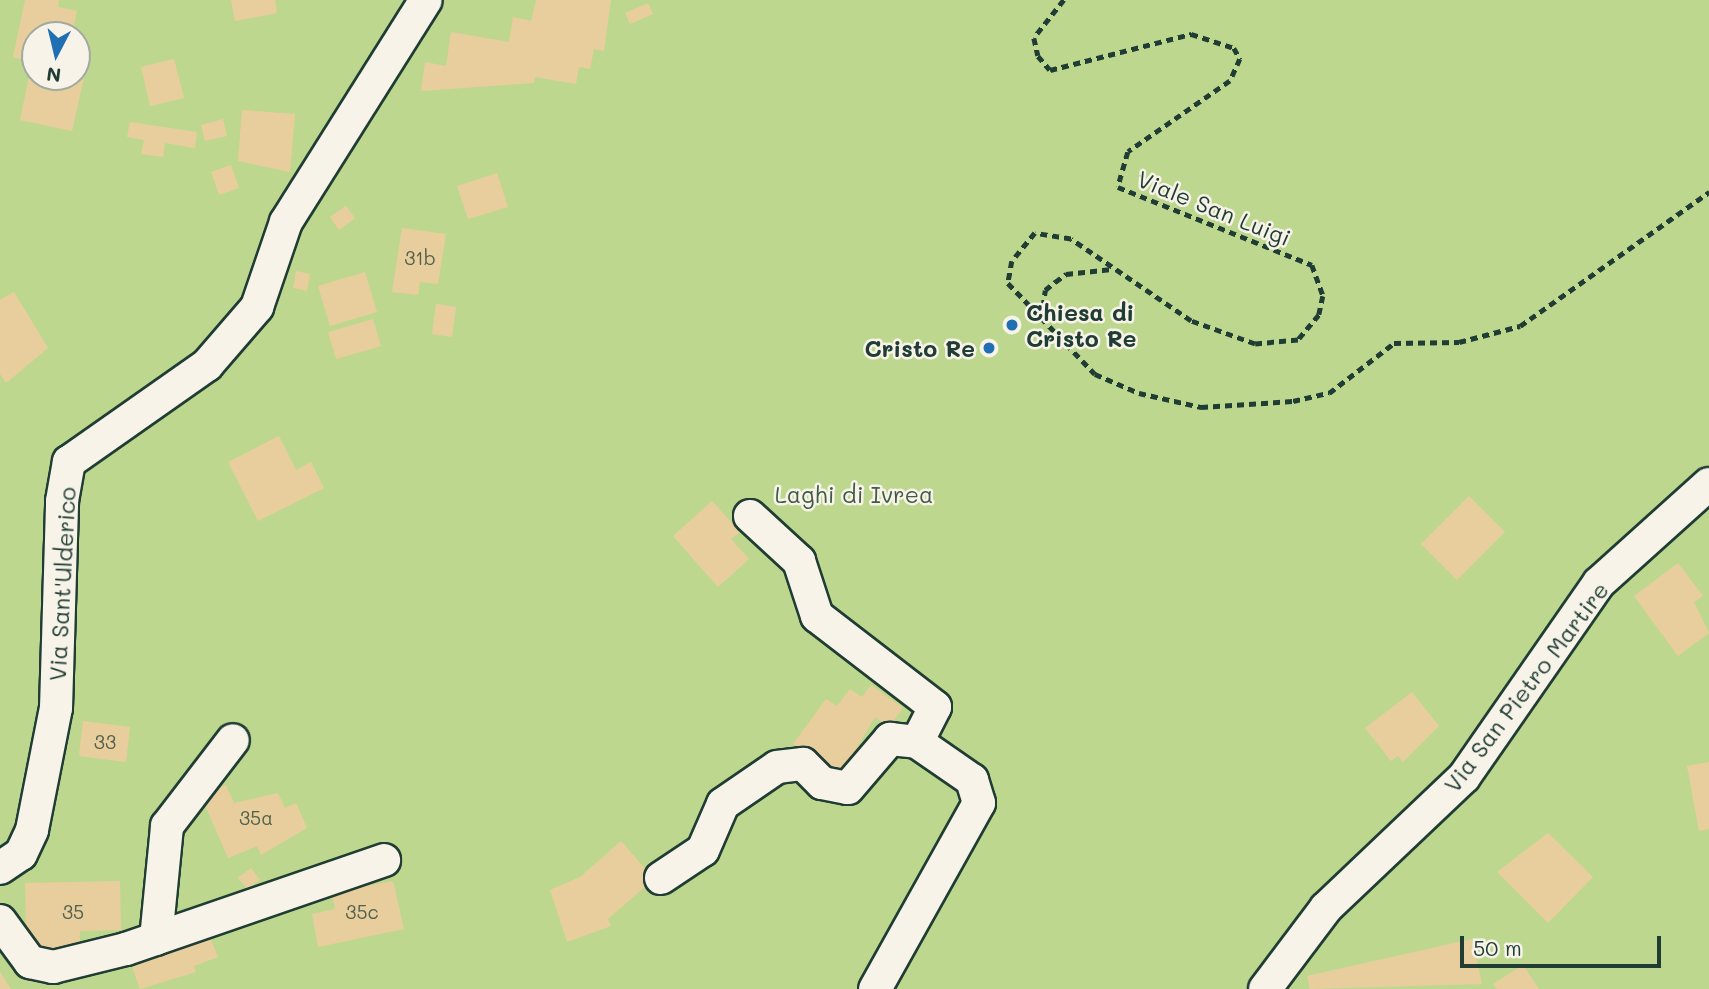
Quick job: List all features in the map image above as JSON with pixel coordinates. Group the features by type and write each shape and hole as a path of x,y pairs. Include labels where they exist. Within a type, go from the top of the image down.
{"street":[{"name":"Via Sant'Ulderico","path":"0,868 21,854 32,831 56,708 62,501 69,461 206,365 257,307 286,222 426,0"},
{"name":"Via San Pietro Martire","path":"1265,989 1326,908 1464,777 1599,583 1709,484"},
{"path":"750,516 799,561 817,615 935,707 917,742"},
{"path":"661,878 703,850 723,804 777,767 803,764 822,783 848,788 890,739 917,742 972,780 979,803 875,989"},
{"path":"156,939 167,826 233,740"},
{"path":"0,921 40,968 156,939 384,860"}],"path":[{"name":"Viale San Luigi","path":"1064,0 1034,38 1050,70 1191,34 1234,48 1240,59 1230,81 1128,152 1118,187 1312,265 1323,296 1319,315 1298,340 1255,345 1191,321 1071,239 1035,233 1012,261 1008,283 1095,374 1139,393 1201,407 1293,401 1329,393 1394,343 1459,342 1520,326 1709,192"},
{"path":"1041,320 1045,290 1066,274 1112,269"}],"green space":[{"name":"Laghi di Ivrea","path":"0,0 1709,0 1709,989 0,989"}],"building":[{"path":"25,0 59,0 58,7 77,11 75,21 21,21 21,59 13,57"},
{"path":"231,0 275,0 277,13 235,21"},
{"path":"536,0 611,0 604,51 594,49 590,69 579,67 576,84 535,77 534,83 421,91 425,62 446,66 451,32 509,42 513,17 531,21"},
{"path":"648,3 653,14 630,24 625,13"},
{"path":"174,59 184,98 150,106 141,67"},
{"path":"26,91 81,91 72,131 20,120"},
{"path":"242,110 295,114 290,172 238,161"},
{"path":"223,119 227,136 205,141 201,125"},
{"path":"130,122 197,132 195,148 165,143 163,157 141,154 144,140 127,137"},
{"path":"231,165 239,188 219,195 211,172"},
{"path":"497,173 508,207 468,219 457,186"},
{"path":"346,206 355,218 339,230 330,217"},
{"path":"402,228 446,234 438,284 420,282 418,295 392,292"},
{"path":"296,271 310,274 307,291 293,288"},
{"path":"365,272 377,312 330,326 318,286"},
{"path":"14,292 48,348 6,383 0,374 0,300"},
{"path":"436,304 456,307 452,337 432,334"},
{"path":"373,319 381,346 336,359 328,332"},
{"path":"279,436 296,470 311,462 324,488 258,521 228,462"},
{"path":"1469,496 1505,532 1457,580 1421,544"},
{"path":"712,501 740,532 731,539 749,559 718,587 673,536"},
{"path":"1678,563 1703,596 1694,602 1709,633 1678,656 1634,596"},
{"path":"871,685 903,708 889,727 875,717 839,778 793,744 826,699 837,706 850,689 862,697"},
{"path":"1412,692 1439,726 1403,762 1398,756 1391,761 1365,728"},
{"path":"83,721 130,727 126,762 79,756"},
{"path":"1709,762 1709,829 1699,831 1687,766"},
{"path":"226,785 234,803 278,793 285,808 296,803 307,828 261,855 257,846 228,858 201,796"},
{"path":"1548,833 1593,877 1548,923 1497,872"},
{"path":"621,841 654,879 608,919 611,926 567,942 550,890 580,877"},
{"path":"251,868 260,880 247,889 238,878"},
{"path":"120,881 121,930 80,931 80,954 27,955 25,883"},
{"path":"393,881 404,929 318,947 312,914 335,909 332,893"},
{"path":"207,930 218,957 194,966 196,972 140,989 132,967 186,946 184,939"},
{"path":"1472,939 1482,984 1310,989 1307,976"},
{"path":"1523,965 1539,989 1497,989 1493,984"},
{"path":"0,972 11,989 0,989"}],"place":[{"name":"Chiesa di Cristo Re","path":"1012,325"},
{"name":"Cristo Re","path":"989,348"}]}
